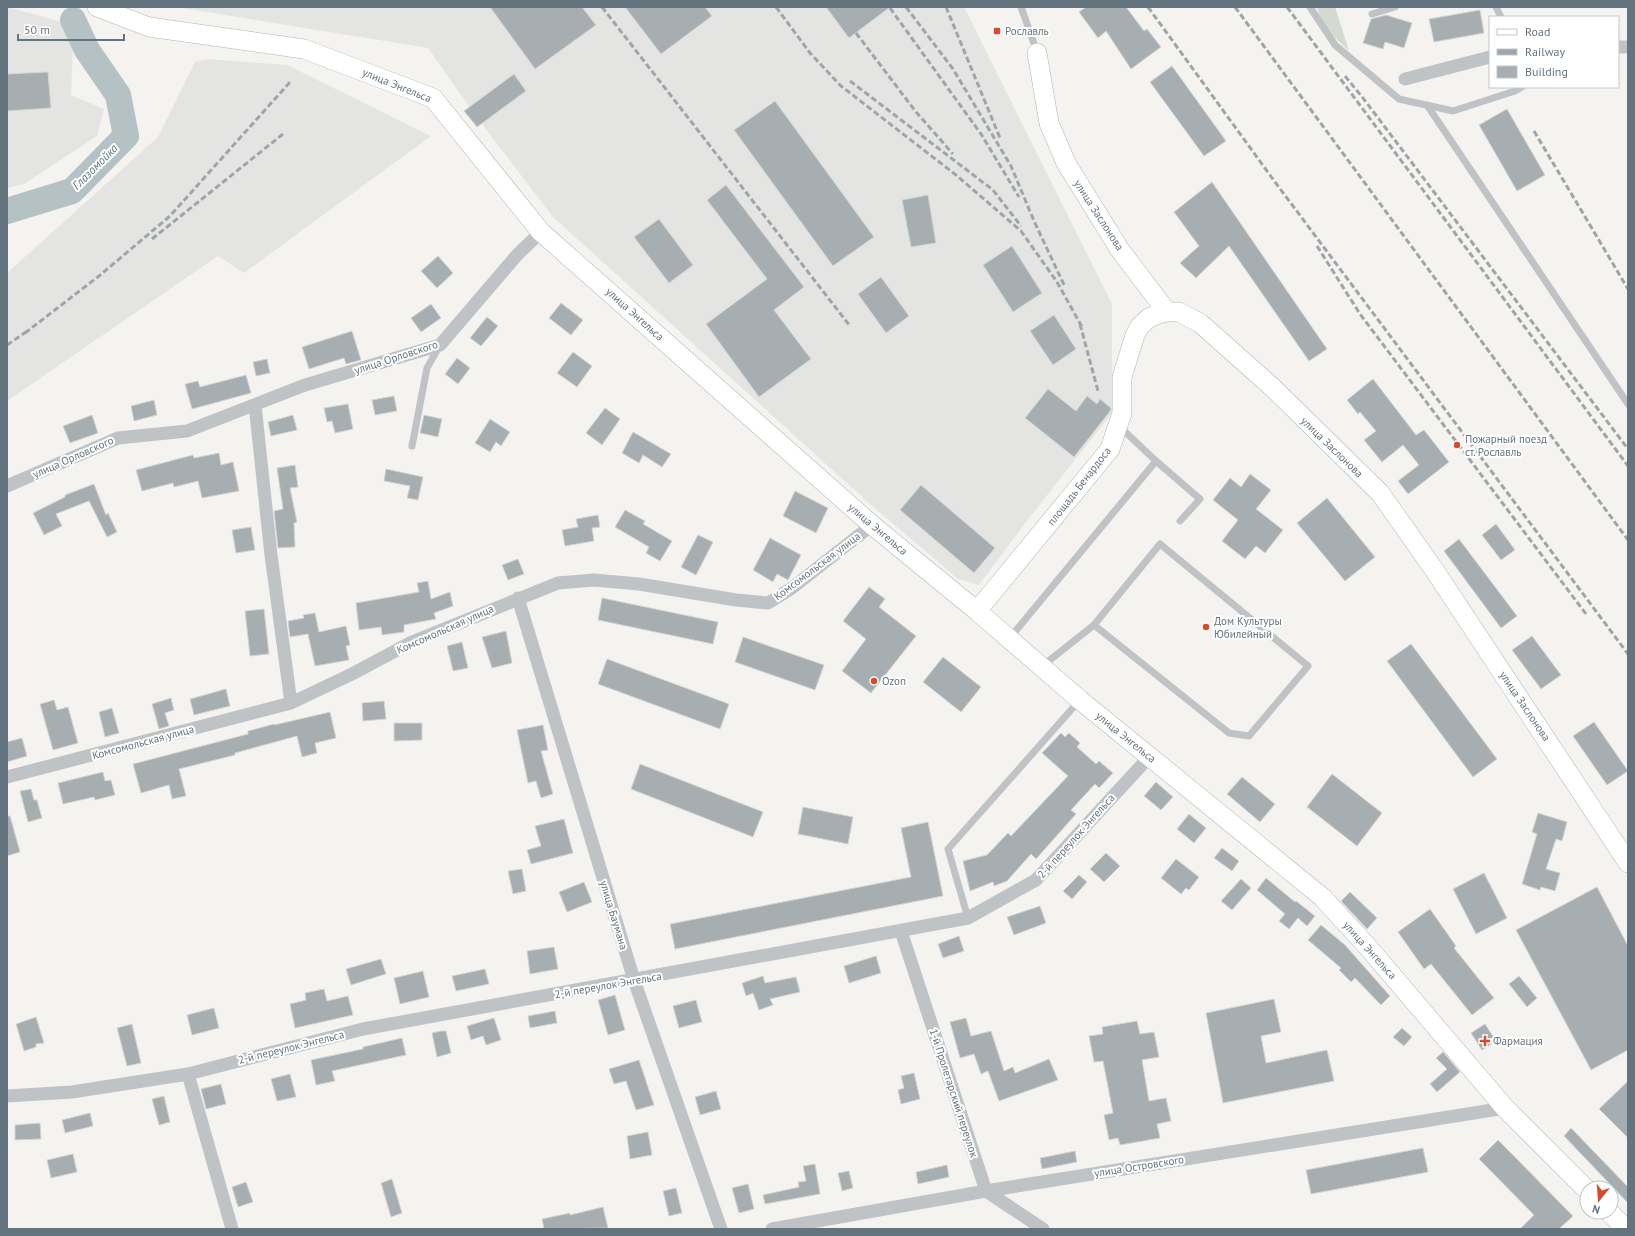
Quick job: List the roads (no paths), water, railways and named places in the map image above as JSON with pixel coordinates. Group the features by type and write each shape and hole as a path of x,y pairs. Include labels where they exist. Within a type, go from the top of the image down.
{"street":[{"name":"улица Энгельса","path":"97,7 149,27 304,49 433,98 541,232 872,525 978,611 1080,700 1322,897 1367,946 1506,1108 1579,1182"},
{"name":"улица Заслонова","path":"1037,53 1044,104 1049,123 1066,163 1120,250 1167,312 1179,312 1200,323 1272,387 1380,494 1435,571 1628,863"},
{"path":"1405,79 1489,57"},
{"name":"улица Орловского","path":"7,486 118,438 187,431 305,385 440,345 517,255 541,232"},
{"name":"площадь Бенардоса","path":"978,611 1110,449 1119,426 1122,413 1122,376 1135,335 1149,318 1167,312"},
{"path":"256,405 271,555 292,703"},
{"name":"Комсомольская улица","path":"7,777 292,703 352,674 412,642 518,598 558,584 594,580 639,584 768,604 792,588 872,525"},
{"name":"улица Баумана","path":"518,598 634,980 721,1229"},
{"name":"2-й переулок Энгельса","path":"7,1096 72,1092 188,1074 363,1029 968,918 1036,880 1150,756"},
{"name":"1-й Пролетарский переулок","path":"901,931 986,1190"},
{"path":"188,1074 232,1229"},
{"name":"улица Островского","path":"772,1229 986,1190 1506,1108"},
{"path":"986,1190 1043,1229"},
{"path":"1617,1220 1626,1229"}],"lane":[{"path":"1021,7 1037,53"},
{"path":"1310,7 1335,44 1399,99 1453,111 1520,88"},
{"path":"1372,14 1395,7"},
{"path":"1496,7 1500,16"},
{"path":"1427,105 1628,404"},
{"path":"412,446 427,368 440,345"},
{"path":"1119,426 1156,461 1200,499 1180,521"},
{"path":"1009,639 1156,461"},
{"path":"1041,667 1094,625 1160,544 1308,666 1249,736 1228,733 1094,625"},
{"path":"968,918 948,849 1080,700"}],"waterway":[{"name":"Глазомойка","path":"7,211 72,191 126,136 118,95 87,50 73,20"}],"railway":[{"path":"602,7 850,326"},
{"path":"776,7 810,53 841,86 956,175 1021,231 1057,282 1082,327"},
{"path":"906,7 953,69 1011,166 1034,221 1065,287"},
{"path":"946,7 1000,138"},
{"path":"1148,7 1275,182 1628,654"},
{"path":"1235,7 1628,540"},
{"path":"1287,7 1628,466"},
{"path":"890,8 981,134 1019,197"},
{"path":"856,33 916,112 953,154"},
{"path":"1345,76 1628,449"},
{"path":"25,333 99,276 170,216 291,81"},
{"path":"850,81 993,190 1021,226"},
{"path":"1534,131 1628,289"},
{"path":"152,239 283,134"},
{"path":"1317,246 1360,314 1586,614"},
{"path":"1080,324 1098,391"},
{"path":"7,345 29,330"}],"place":[{"name":"Рославль","path":"997,31"},
{"name":"Пожарный поезд ст. Рославль","path":"1457,445"},
{"name":"Дом Культуры Юбилейный","path":"1206,627"},
{"name":"Ozon","path":"874,681"},
{"name":"Фармация","path":"1485,1041"}]}
